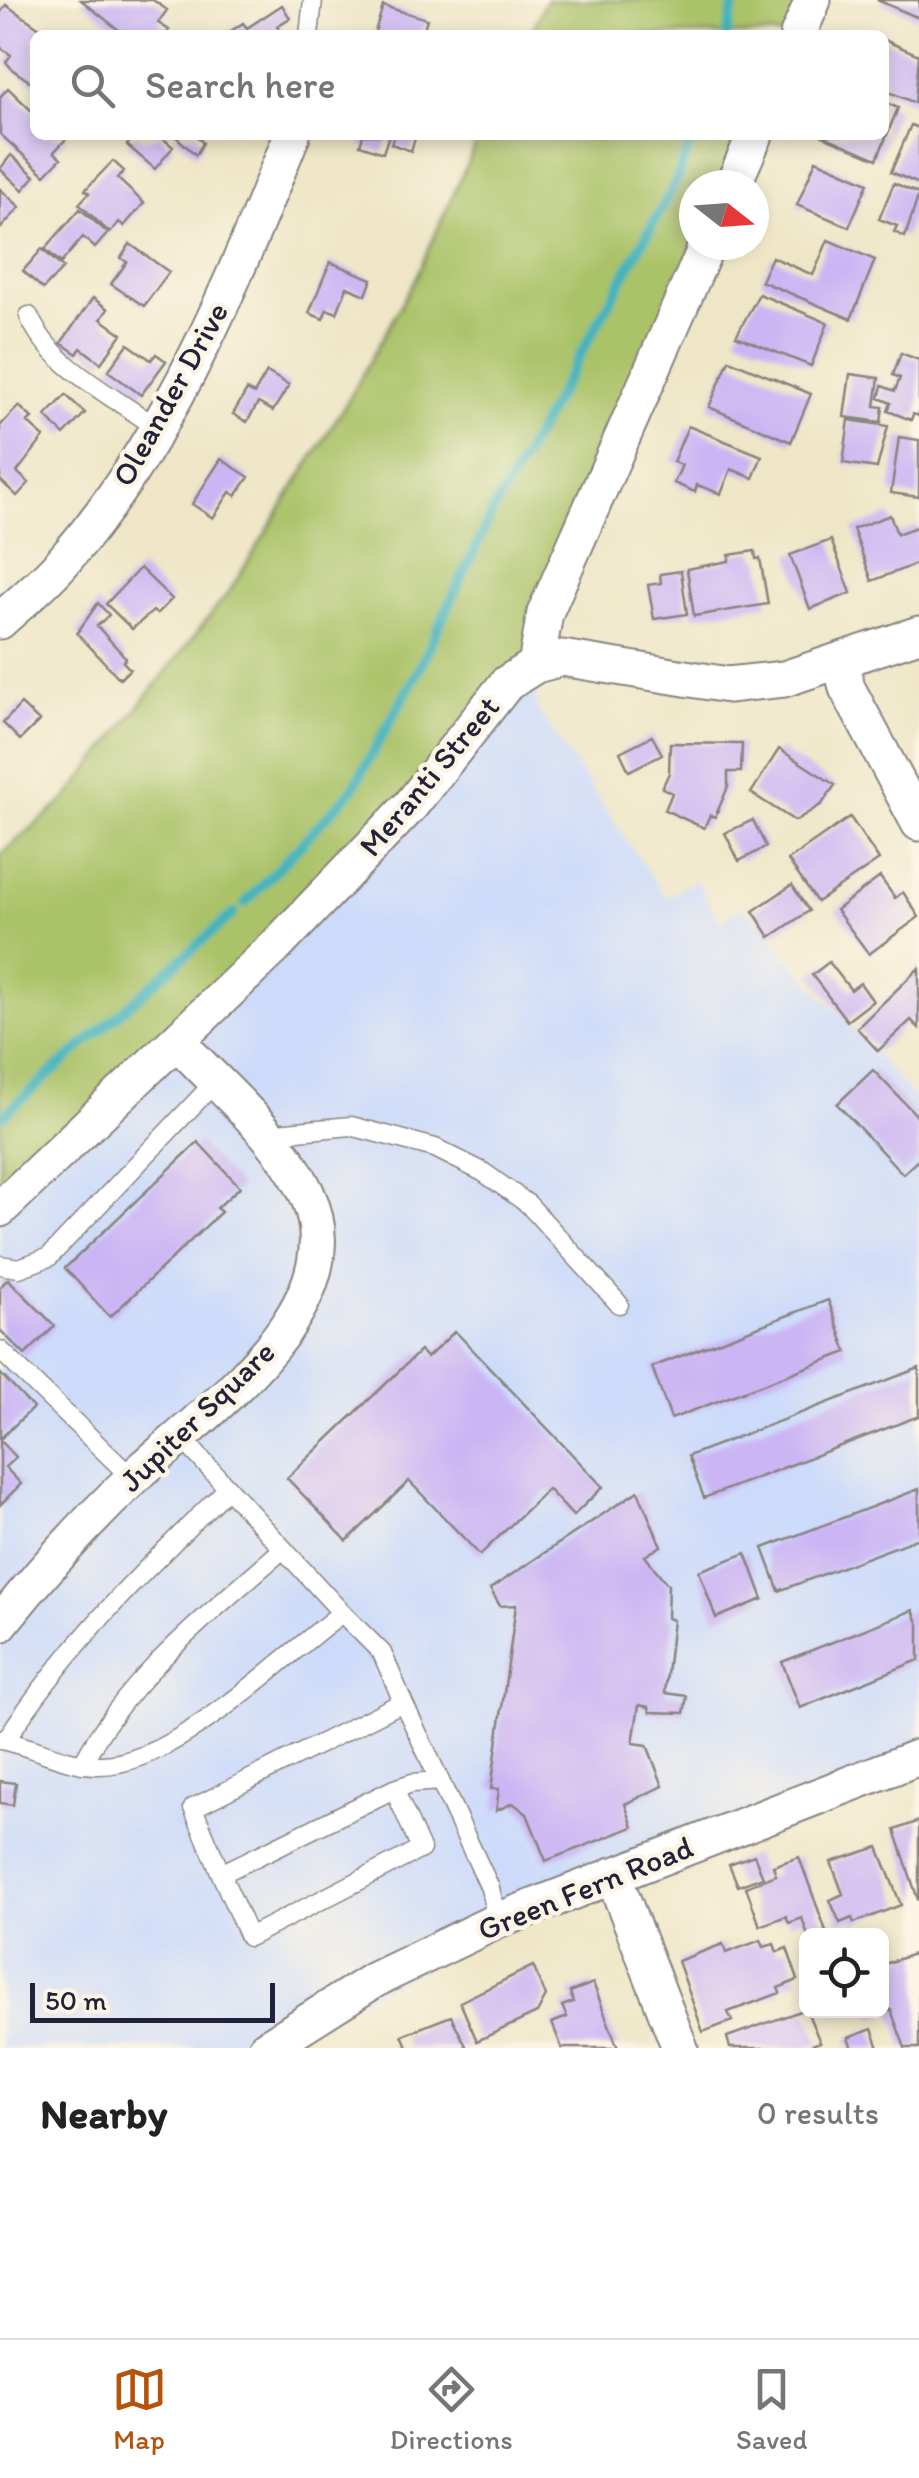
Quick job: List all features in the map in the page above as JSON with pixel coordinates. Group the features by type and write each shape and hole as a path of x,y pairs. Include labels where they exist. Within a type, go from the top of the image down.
{"street":[{"path":"800,30 812,0"},
{"name":"Oleander Drive","path":"0,622 65,560 111,499 156,428 225,299 290,140"},
{"path":"740,170 753,140"},
{"path":"700,260 545,613 536,665 562,658 728,685 784,679 919,634"},
{"path":"841,663 847,688 919,823"},
{"name":"Meranti Street","path":"0,1209 178,1042 411,805 507,683 536,665"},
{"name":"Jupiter Square","path":"0,1624 42,1570 258,1363 290,1324 308,1289 315,1228 308,1196 286,1158 178,1042"},
{"name":"Green Fern Road","path":"266,2048 493,1905 613,1875 919,1756"},
{"path":"613,1875 680,2048"}],"lane":[{"path":"310,30 313,3"},
{"path":"29,316 39,339 59,357 156,428"},
{"path":"0,1265 19,1268 49,1258 215,1082"},
{"path":"265,1134 352,1126 435,1148 483,1172 528,1204 619,1304"},
{"path":"0,1350 133,1479"},
{"path":"180,1436 382,1653 493,1905"},
{"path":"228,1488 98,1616 47,1676 3,1740 82,1764 124,1764 161,1746 252,1688 342,1613"},
{"path":"82,1764 120,1704 212,1611 283,1549"},
{"path":"394,1789 421,1849 249,1937 193,1808 404,1702"},
{"path":"220,1874 394,1789 412,1782 440,1781"}],"shaded area":[{"path":"537,665 537,708 666,898 696,880 720,922 743,907 919,1103 919,1756 612,1874 264,2048 0,2048 0,1209"}],"green space":[{"path":"546,0 813,0 800,30 532,30"},
{"path":"478,140 753,140 740,170 679,170 679,260 688,260 537,665 0,1209 0,855 66,799 231,589 350,397 416,277"}],"building":[{"path":"81,0 153,0 167,10 158,23 169,30 119,30"},
{"path":"877,0 919,0 919,18"},
{"path":"6,5 43,30 30,30 30,82 6,62 11,55 0,47 0,13"},
{"path":"282,5 290,18 277,26 280,30 232,30 243,23 247,28"},
{"path":"383,6 427,19 424,30 376,30"},
{"path":"889,42 919,55 915,103 889,92"},
{"path":"8,88 30,109 30,140 65,140 54,152 61,158 45,175 0,134 0,97"},
{"path":"889,104 898,108 889,130"},
{"path":"911,125 919,128 919,184 891,172"},
{"path":"131,140 165,140 173,147 155,169 127,145"},
{"path":"180,140 200,140 203,143 196,155"},
{"path":"362,140 387,140 383,153 360,145"},
{"path":"392,140 414,140 411,151 391,144"},
{"path":"833,140 885,140 877,159"},
{"path":"11,155 35,176 23,190 0,169"},
{"path":"816,160 868,183 849,227 797,205"},
{"path":"113,161 124,171 117,178 144,203 124,226 119,222 110,233 79,204 89,193 85,190"},
{"path":"894,183 919,194 905,237 894,232 897,226 879,219"},
{"path":"0,189 20,207 0,229"},
{"path":"80,209 108,233 95,248 83,237 61,263 45,249"},
{"path":"828,240 875,260 851,319 761,281 772,257 813,275"},
{"path":"130,244 169,272 144,306 111,284 127,262 121,258"},
{"path":"42,249 63,268 43,289 23,271"},
{"path":"330,262 372,279 366,295 347,287 337,313 327,309 323,319 309,313"},
{"path":"759,294 828,323 811,366 736,336"},
{"path":"93,298 108,309 101,319 122,334 101,363 81,348 77,354 61,343"},
{"path":"128,344 151,360 156,354 166,361 141,395 108,371"},
{"path":"901,353 919,360 919,416 913,414 911,420 888,411 891,403 879,398 882,386 895,391 900,378 893,375"},
{"path":"729,360 811,394 791,442 709,407"},
{"path":"267,372 289,385 273,411 258,403 247,422 233,414 247,390 254,394"},
{"path":"850,374 879,378 875,406 883,407 881,422 844,417"},
{"path":"66,395 85,413 64,435 46,416"},
{"path":"19,406 32,418 27,422 44,437 17,472 29,483 17,496 0,480 0,426"},
{"path":"849,420 888,426 877,468 843,463"},
{"path":"688,426 762,456 753,478 731,469 721,494 697,485 695,492 674,483 682,465 673,462"},
{"path":"899,437 919,440 919,497 891,493"},
{"path":"221,459 249,477 236,496 230,492 213,518 192,504"},
{"path":"890,515 897,534 919,526 919,563 872,581 853,529"},
{"path":"831,540 851,593 810,609 790,555"},
{"path":"755,551 756,559 760,558 768,604 694,616 687,569 729,561 729,555"},
{"path":"140,568 172,599 132,629 106,604"},
{"path":"681,571 687,614 654,619 648,585 661,583 660,574"},
{"path":"98,603 109,615 97,626 126,658 123,662 130,669 120,679 77,633"},
{"path":"21,704 39,721 20,740 3,723"},
{"path":"652,736 662,754 629,771 620,752"},
{"path":"670,743 742,744 741,772 728,772 728,787 715,817 710,815 704,828 665,810 672,793 662,788 669,773"},
{"path":"779,749 835,785 822,804 795,821 751,793"},
{"path":"850,817 879,860 817,902 788,860"},
{"path":"753,820 766,847 739,861 725,833"},
{"path":"880,877 895,898 903,892 919,917 869,954 836,910"},
{"path":"792,885 809,911 770,937 753,911"},
{"path":"829,962 851,990 860,983 873,1001 847,1021 812,975"},
{"path":"919,968 919,1028 911,1020 878,1051 857,1028"},
{"path":"873,1070 919,1118 919,1159 903,1174 837,1104"},
{"path":"198,1142 240,1187 217,1208 221,1212 110,1317 65,1268"},
{"path":"8,1279 55,1326 25,1355 0,1330 0,1287"},
{"path":"828,1300 847,1352 671,1419 652,1367"},
{"path":"455,1331 603,1487 573,1516 548,1489 480,1555 409,1481 347,1541 287,1478 420,1351 427,1358"},
{"path":"919,1368 919,1416 704,1498 688,1456"},
{"path":"0,1373 33,1408 0,1439"},
{"path":"0,1440 16,1457 5,1467 21,1484 0,1505"},
{"path":"919,1489 919,1538 779,1591 763,1548"},
{"path":"638,1491 661,1546 645,1556 668,1585 667,1618 673,1620 665,1693 687,1696 684,1713 650,1712 649,1707 639,1705 633,1743 647,1745 663,1786 625,1804 633,1827 546,1861 527,1814 513,1803 496,1811 499,1789 491,1789 516,1605 500,1606 490,1589"},
{"path":"746,1553 763,1599 716,1618 699,1571"},
{"path":"913,1610 919,1625 919,1660 800,1708 782,1662"},
{"path":"0,1781 16,1783 13,1805 0,1803"},
{"path":"919,1821 919,1900 918,1900 895,1830"},
{"path":"878,1847 901,1905 854,1923 852,1918 840,1923 830,1900 843,1894 831,1862"},
{"path":"754,1855 763,1877 738,1886 729,1864"},
{"path":"799,1857 825,1928 805,1928 802,1918 789,1923 786,1916 760,1926 746,1887 776,1875 773,1866"},
{"path":"761,1940 764,1947 774,1944 777,1952 787,1948 798,1980 778,1988 780,1993 728,2012 732,2021 703,2032 678,1961 723,1944 726,1953"},
{"path":"919,1952 919,2048 905,2048 889,2011 889,1963"},
{"path":"533,1966 546,1996 537,2013 477,2041 460,2002"},
{"path":"593,1983 618,2048 562,2048 552,2023 567,2017 562,2006 573,2002 570,1992"},
{"path":"799,2011 799,2018 810,2018 820,2042 804,2048 730,2048 727,2037"},
{"path":"451,2016 467,2048 408,2048 402,2035"},
{"path":"872,2029 879,2048 852,2048 848,2038"}],"waterway":[{"path":"728,30 735,0"},
{"path":"245,903 352,790 417,673 492,513 673,188 692,140"},
{"path":"0,1118 234,913"}]}
